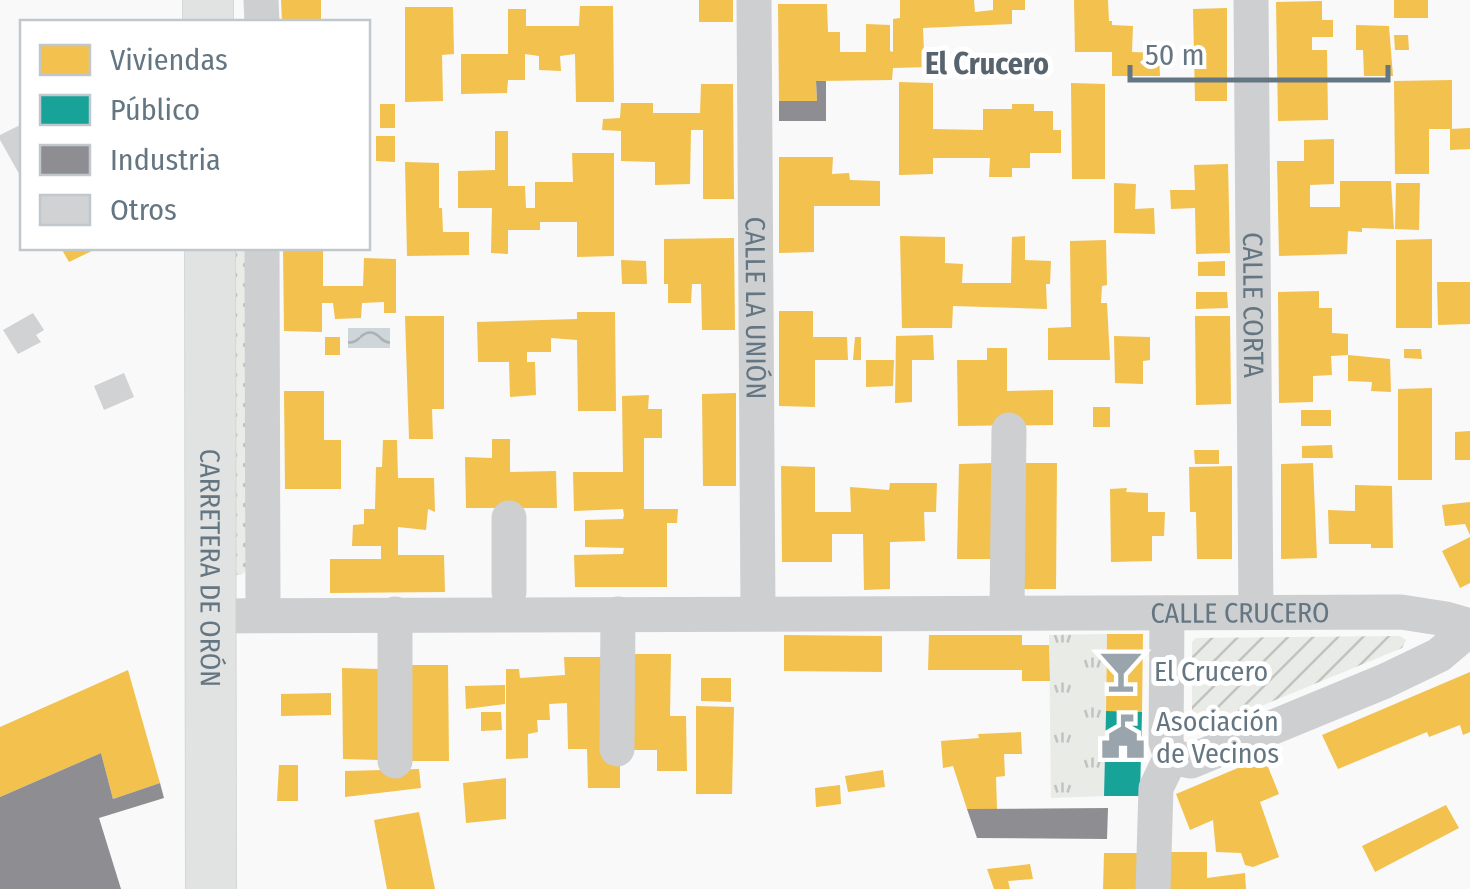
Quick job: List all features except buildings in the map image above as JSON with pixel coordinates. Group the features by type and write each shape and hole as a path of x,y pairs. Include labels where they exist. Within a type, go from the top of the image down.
{"street":[{"name":"CALLE LA UNIÓN","path":"754,0 758,613"},
{"name":"CALLE CORTA","path":"1251,0 1256,612"},
{"name":"CARRETERA DE ORÓN","path":"210,250 211,889"},
{"path":"262,250 263,615"},
{"path":"1007,612 1009,430"},
{"path":"509,592 510,518"},
{"name":"CALLE CRUCERO","path":"212,616 1401,612 1446,619 1470,628"},
{"path":"1153,889 1156,788 1170,757 1166,742 1167,613"},
{"path":"395,614 395,760"},
{"path":"617,749 618,614"},
{"path":"1170,757 1191,762 1385,681 1439,655 1470,628"}],"green space":[{"path":"233,250 247,250 249,569 234,575"},
{"path":"1107,634 1104,796 1051,798 1049,635"},
{"path":"1400,636 1406,640 1402,648 1210,727 1197,724 1192,717 1192,642 1196,638"}],"water":[{"path":"348,328 390,328 390,348 348,348"}],"place":[{"name":"El Crucero","path":"1121,671"},
{"name":"Asociación de Vecinos","path":"1123,737"}],"district":[{"name":"El Crucero","path":"987,64"}]}
